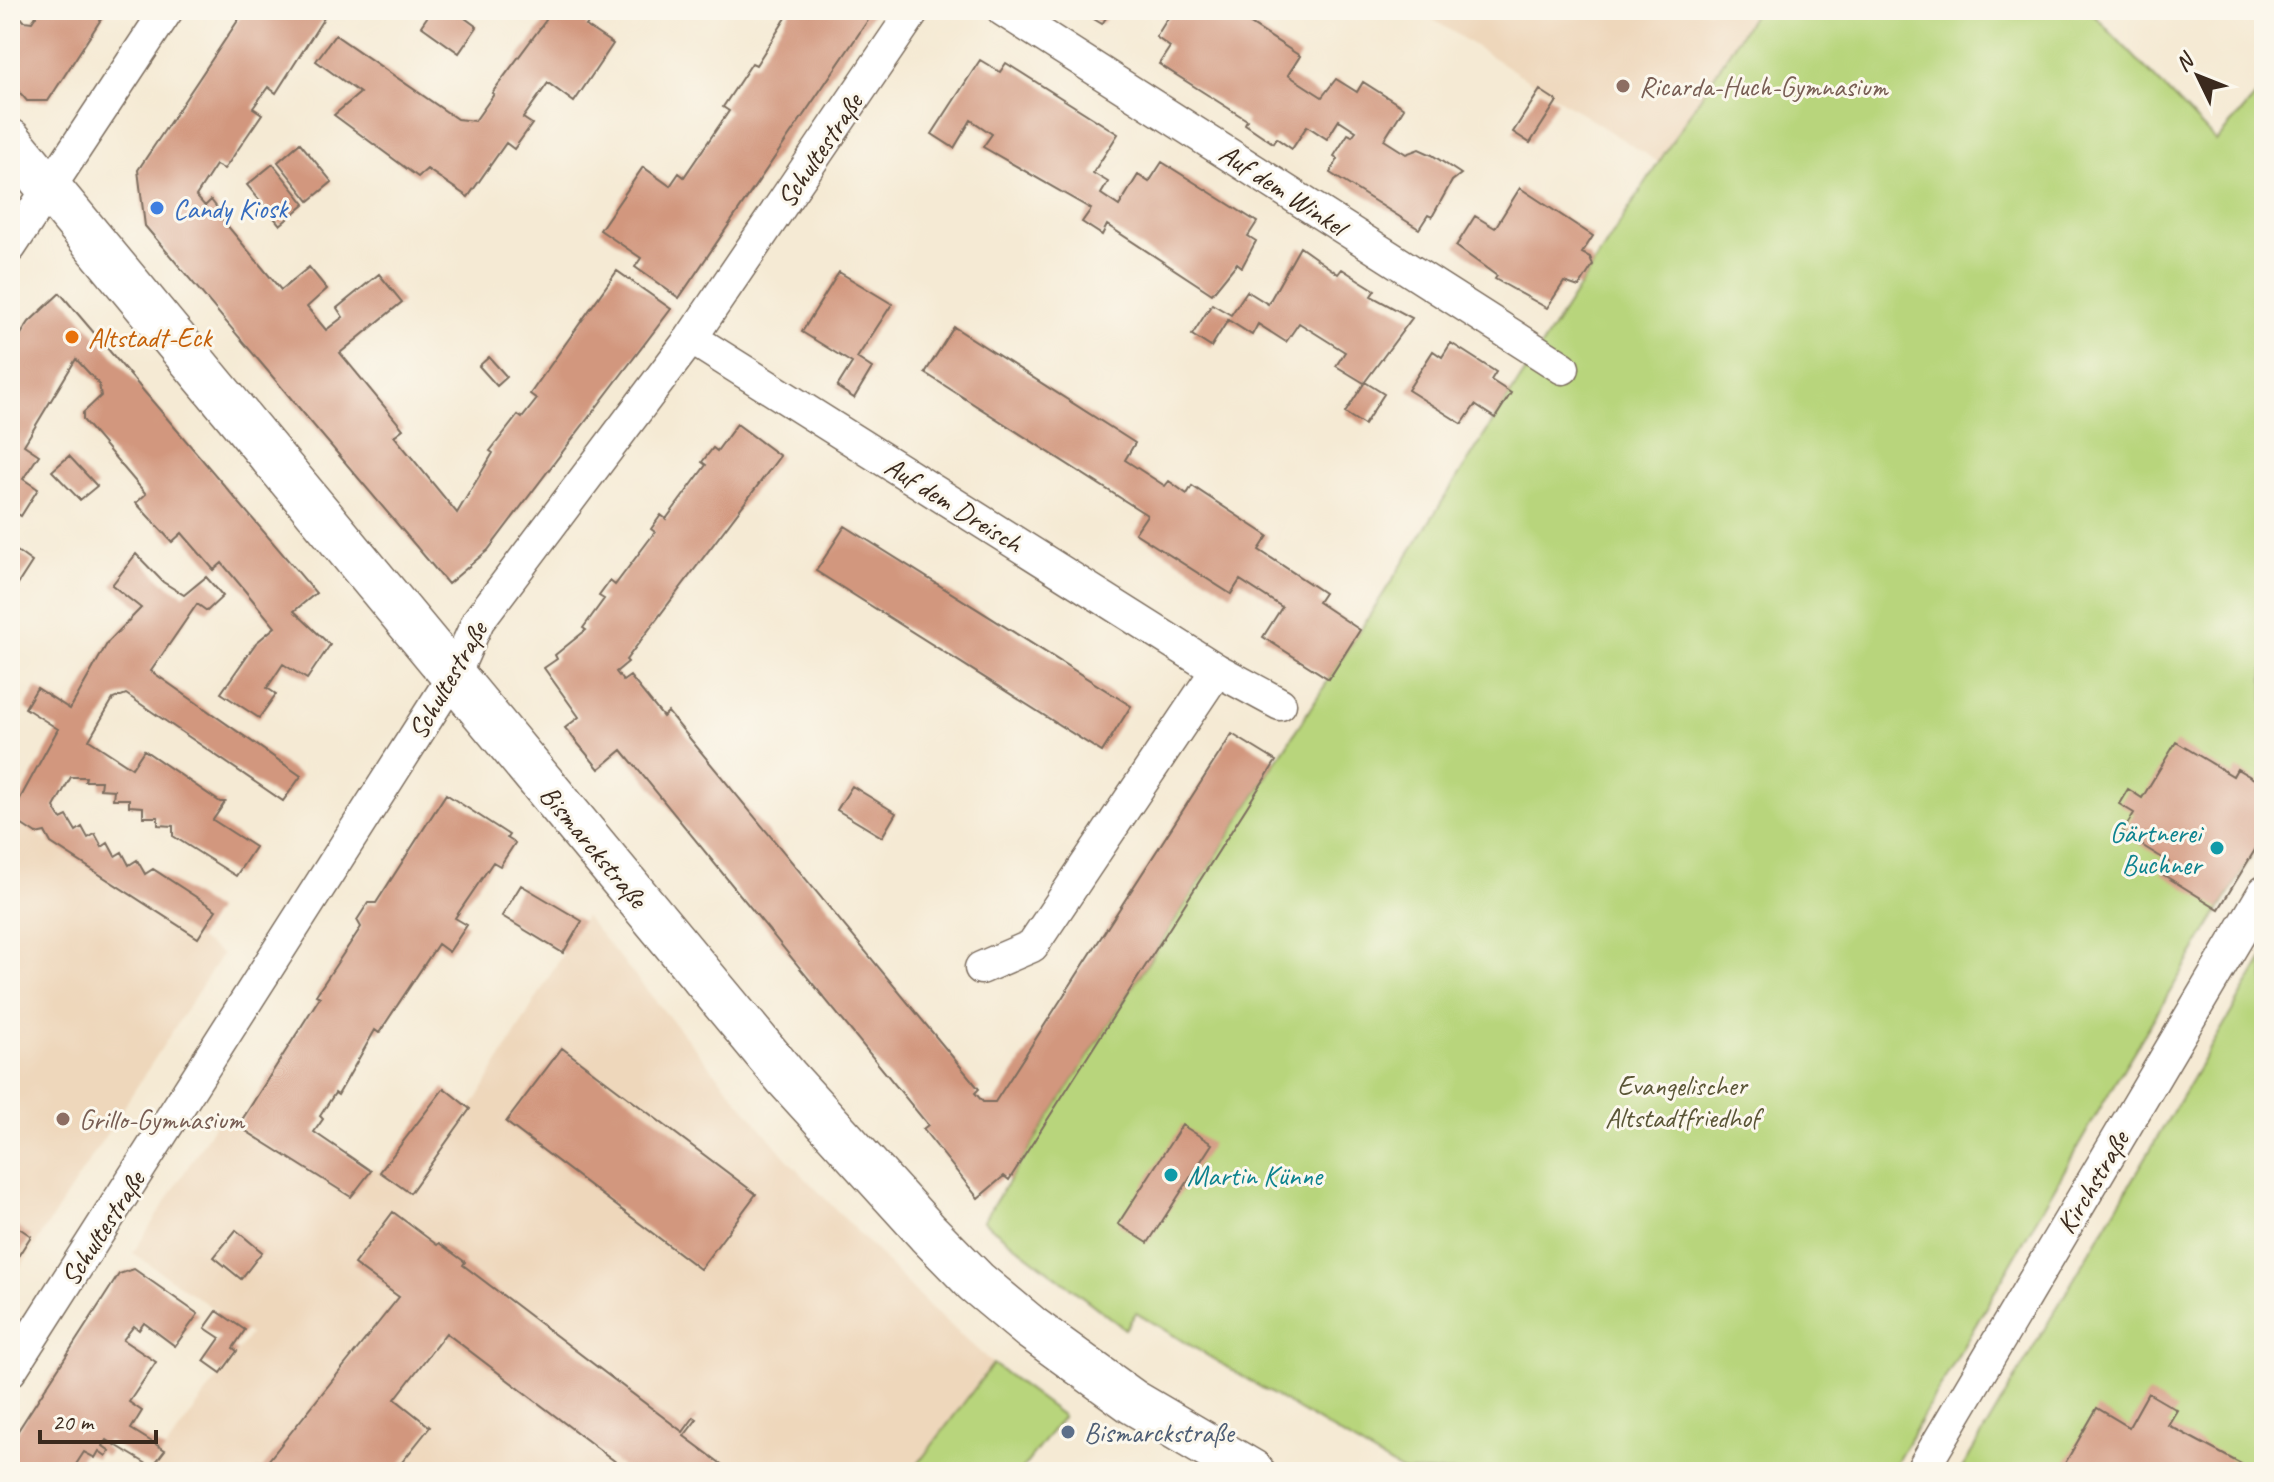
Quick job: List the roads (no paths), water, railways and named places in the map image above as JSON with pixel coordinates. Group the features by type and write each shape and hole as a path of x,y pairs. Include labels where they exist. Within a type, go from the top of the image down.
{"street":[{"path":"10,247 167,10"},
{"name":"Schultestraße","path":"10,1371 453,677 478,621 691,338 914,10"},
{"name":"Auf dem Winkel","path":"1003,10 1563,368"},
{"name":"Bismarckstraße","path":"10,141 786,1077 976,1282 1133,1402 1252,1472"},
{"name":"Auf dem Dreisch","path":"691,338 1217,670 1280,704"},
{"path":"981,968 1032,946 1217,670"},
{"name":"Kirchstraße","path":"1921,1472 2264,892"}],"place":[{"name":"Ricarda-Huch-Gymnasium","path":"1623,86"},
{"name":"Candy Kiosk","path":"157,208"},
{"name":"Altstadt-Eck","path":"72,337"},
{"name":"Gärtnerei Buchner","path":"2217,848"},
{"name":"Grillo-Gymnasium","path":"63,1119"},
{"name":"Martin Künne","path":"1171,1175"},
{"name":"Bismarckstraße","path":"1068,1432"}],"park label":[{"name":"Evangelischer Altstadtfriedhof","path":"1682,1101"}]}
